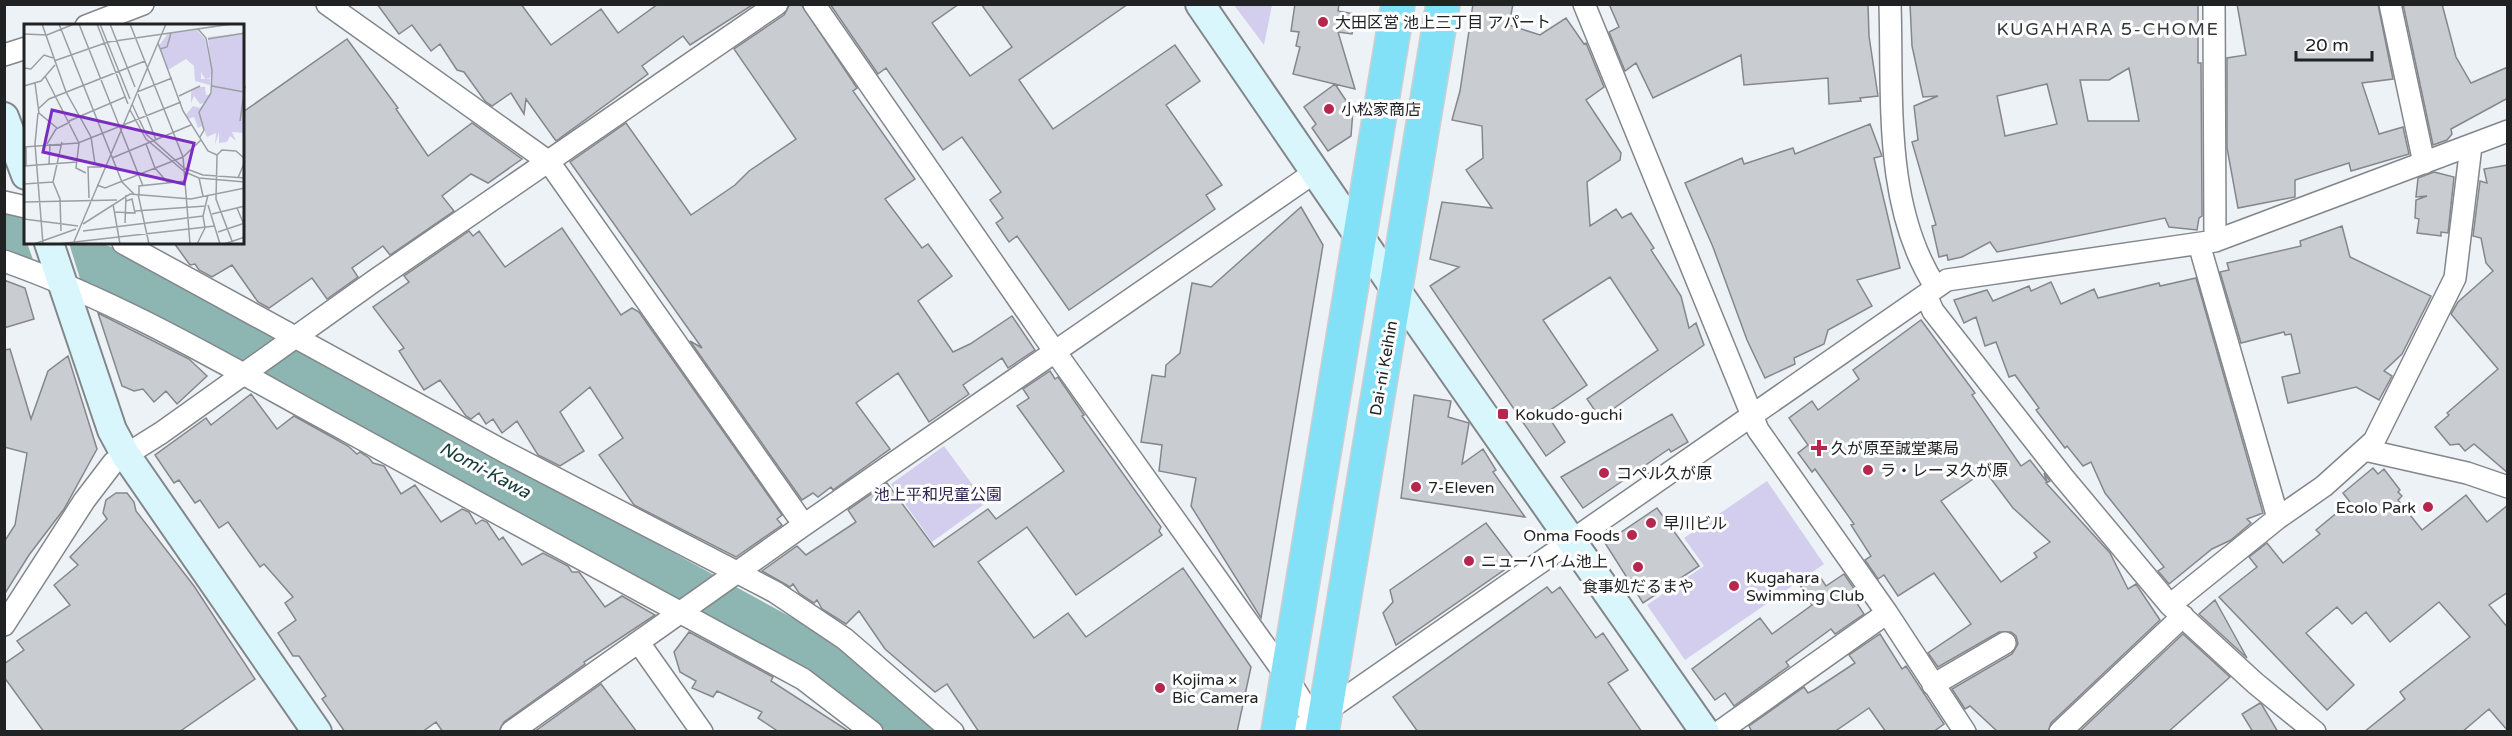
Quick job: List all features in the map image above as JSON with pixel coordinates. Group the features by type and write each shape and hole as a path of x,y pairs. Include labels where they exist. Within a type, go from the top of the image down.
{"highway":[{"path":"1278,732 1398,4"},
{"name":"Dai-ni Keihin","path":"1320,723 1396,290 1443,4"}],"street":[{"path":"91,24 143,4"},
{"path":"327,4 549,162 804,525"},
{"path":"4,625 84,501 112,463 161,433 374,281 777,4"},
{"path":"814,4 1055,352 1320,723"},
{"path":"1200,4 1396,290 1705,732"},
{"path":"1584,4 1758,430 1887,613 1965,732"},
{"path":"1890,4 1896,178 1931,291 1933,311 2063,477 2176,610 2255,683 2315,732"},
{"path":"2214,4 2207,243 2278,518"},
{"path":"2390,4 2424,163"},
{"path":"4,55 24,49"},
{"path":"4,117 24,171"},
{"path":"1296,732 1320,723 1571,540 1947,280 2207,243 2508,131"},
{"path":"2060,732 2176,610 2278,518 2324,486 2374,441 2455,278 2471,146"},
{"path":"511,732 804,525 1315,172"},
{"path":"4,202 24,207"},
{"path":"49,244 112,430 124,454 317,732"},
{"path":"125,244 294,339 734,576 811,614 845,639 953,732"},
{"path":"4,261 60,278 245,373 683,611 802,679 872,732"},
{"path":"2365,450 2467,473 2508,487"},
{"path":"1719,732 1887,613"},
{"path":"639,643 702,732"},
{"path":"1933,685 2005,643"}],"green space":[{"path":"1234,5 1272,5 1264,45"},
{"name":"池上平和児童公園","path":"944,446 986,503 932,542 891,484"},
{"name":"Kugahara Swimming Club","path":"1767,481 1824,564 1685,660 1647,605 1704,566 1684,538"}],"water":[{"name":"Nomi-Kawa","path":"5,210 24,216 24,244 103,244 117,249 824,635 895,687 940,731 886,731 846,700 651,588 235,359 93,284 5,251"}],"pier":[{"path":"27,244 69,244 81,282 35,265"}],"building":[{"path":"377,4 521,4 551,45 601,9 618,33 658,4 754,4 690,45 683,36 642,66 648,74 556,141 526,99 524,114 511,93 492,106 485,101 464,72 457,70 440,44 431,51 412,25 399,34"},
{"path":"790,4 801,4 857,88 853,91 915,179 885,199 922,248 928,244 952,276 918,301 953,352 970,344 1012,316 1035,350 1008,368 1002,358 963,385 969,394 929,422 898,373 856,403 890,449 833,490 831,487 818,497 813,493 802,500 690,341 702,348 570,162 626,123 691,215 735,185 749,171 796,139 734,49 784,15"},
{"path":"830,4 959,4 932,23 970,76 1012,47 981,4 1128,4 1019,80 1053,129 1175,45 1200,81 1166,105 1222,185 1206,195 1215,209 1069,310 1017,236 1009,242 996,223 1003,218 990,200 1001,192 962,137 943,150 886,68 878,74"},
{"path":"1295,4 1339,4 1338,11 1355,14 1352,34 1338,32 1355,89 1293,74 1300,47 1296,46 1299,32 1291,31"},
{"path":"1473,4 1513,4 1509,25 1540,35 1566,18 1584,44 1586,43 1604,87 1586,100 1621,153 1620,160 1587,182 1590,226 1616,209 1622,218 1631,213 1654,248 1651,250 1681,296 1689,328 1696,323 1704,345 1600,418 1587,399 1658,350 1610,277 1543,320 1587,385 1546,413 1565,442 1546,456 1430,286 1459,267 1430,259 1442,202 1492,208 1466,170 1483,158 1482,126 1452,120 1460,91"},
{"path":"1609,4 1868,4 1869,36 1878,96 1860,98 1861,101 1829,104 1828,78 1744,85 1741,55 1653,98 1636,63 1625,71 1609,32 1619,27"},
{"path":"1910,4 2198,4 2198,63 2201,63 2202,216 2199,218 2197,230 2169,227 2165,218 1997,252 1990,242 1962,257 1948,260 1947,255 1939,257 1932,226 1936,225 1912,142 1918,140 1914,106 1938,96 1923,97 1912,46","holes":["2129,68 2139,121 2088,121 2080,80 2109,80","2047,84 2057,124 2005,136 1997,96"]},
{"path":"2237,4 2378,4 2393,79 2362,83 2379,134 2403,127 2409,154 2351,171 2349,163 2295,180 2295,197 2238,208 2227,148 2227,58 2246,55"},
{"path":"2403,4 2442,4 2456,57 2471,83 2508,67 2508,98 2451,129 2452,134 2447,140 2433,145"},
{"path":"347,39 398,108 396,109 428,156 472,123 522,159 488,183 471,174 442,196 454,211 390,255 383,246 352,268 358,277 327,299 312,278 269,308 258,302 232,265 212,277 199,270 195,264 190,265 175,244 244,244 244,111"},
{"name":"小松家商店","path":"1335,84 1353,111 1351,136 1328,151 1312,128 1316,124 1304,107"},
{"path":"1870,124 1882,156 1874,158 1900,268 1857,280 1872,306 1828,330 1824,344 1794,358 1795,364 1765,378 1747,340 1713,247 1685,183 1742,158 1744,164 1793,148 1795,154"},
{"path":"2508,165 2508,473 2474,444 2465,451 2459,444 2450,445 2435,427 2449,415 2447,413 2498,369 2451,314 2458,302 2493,271 2486,263 2481,238 2473,236 2480,181 2487,183 2484,169"},
{"path":"2434,172 2454,177 2448,233 2441,232 2441,236 2417,233 2419,219 2415,218 2416,200 2427,196 2416,197 2418,178"},
{"path":"1301,207 1323,245 1261,618 1191,506 1196,478 1159,471 1162,445 1141,442 1152,375 1165,377 1166,365 1180,353 1192,283 1211,287"},
{"path":"2342,226 2350,257 2431,296 2402,354 2384,371 2392,376 2379,400 2356,387 2288,403 2282,377 2300,373 2291,334 2285,335 2284,332 2241,343 2220,272 2229,270 2227,263 2301,246 2300,241"},
{"path":"562,228 621,315 632,308 639,312 782,515 777,519 782,525 736,557 634,505 599,455 623,438 590,387 560,412 584,451 560,466 538,455 517,421 502,433 493,419 486,424 479,413 471,419 466,416 440,380 424,390 399,351 404,348 373,307 409,282 404,276 469,231 473,236 479,231 505,267"},
{"path":"2196,278 2263,513 2247,519 2251,523 2231,540 2212,549 2169,584 2158,571 2164,567 2105,493 2091,462 2083,466 2067,446 2065,448 2036,410 2039,408 2015,375 2009,377 1996,342 1985,346 1976,317 1964,323 1954,300 1987,290 1993,301 2029,286 2031,291 2051,282 2061,304 2094,289 2098,298 2159,283 2160,286"},
{"path":"4,280 25,288 34,319 4,328"},
{"path":"98,313 189,359 207,376 177,404 166,391 154,402 143,389 134,391 122,386"},
{"path":"1921,320 1975,393 1972,395 2021,466 2030,460 2047,482 2044,473 2050,481 2046,483 2110,553 2128,589 2136,584 2160,620 2051,723 2048,732 1998,732 1970,706 1965,709 1952,689 2012,654 2018,644 2016,636 2011,632 1999,632 1938,667 1928,653 1971,624 1934,573 1898,596 1884,575 1878,579 1865,560 1871,556 1851,525 1854,524 1815,469 1812,472 1798,453 1808,445 1789,418 1812,401 1818,410 1859,379 1853,370","holes":["1985,471 2013,508 2050,542 2034,553 2037,557 2001,582 1941,501"]},
{"path":"10,349 31,419 48,371 68,356 97,449 64,509 29,555 4,595 4,542 15,525 27,453 4,447 4,350"},
{"path":"1050,371 1055,379 1058,377 1084,415 1082,416 1161,527 1159,531 1162,535 1076,595 1027,527 978,562 1034,638 1068,613 1086,637 1183,568 1251,667 1237,732 979,732 947,684 935,692 885,649 859,611 846,624 822,609 817,600 814,603 799,593 793,584 790,587 762,571 797,546 806,555 856,522 848,510 887,483 934,547 988,509 996,519 1064,471 1017,406 1029,398 1023,389"},
{"path":"251,394 277,429 294,416 348,446 357,454 360,452 373,463 384,466 401,494 415,485 441,522 462,509 469,512 476,524 482,520 487,522 499,540 503,537 522,565 543,553 568,566 572,572 579,572 605,607 622,596 655,615 584,662 585,664 504,722 499,732 443,732 436,722 422,732 345,732 322,699 326,696 299,656 293,656 278,633 296,620 285,603 293,597 264,564 260,567 228,522 219,528 200,500 195,503 179,480 174,483 155,455 206,418 211,425"},
{"path":"1414,395 1451,401 1448,417 1469,423 1462,464 1483,449 1496,470 1493,472 1525,517 1401,498"},
{"path":"1672,414 1688,442 1671,452 1669,449 1583,508 1561,477"},
{"path":"2373,468 2378,474 2384,469 2400,490 2398,492 2402,496 2398,500 2422,530 2466,495 2487,522 2508,505 2508,592 2489,605 2508,628 2508,731 2489,709 2462,732 2364,732 2405,699 2400,692 2470,637 2439,602 2390,642 2366,612 2352,624 2337,607 2306,633 2354,685 2327,710 2219,597 2257,567 2249,557 2267,543 2283,563 2320,534 2316,530 2350,502 2343,493"},
{"path":"116,493 127,493 134,502 136,511 194,586 255,679 179,732 44,732 4,677 4,664 24,650 17,641 70,605 54,585 78,565 70,557 107,519 103,513 106,500"},
{"path":"1657,508 1699,566 1643,603 1605,543"},
{"name":"ニューハイム池上","path":"1486,523 1512,557 1500,565 1504,570 1396,645 1383,613 1393,602 1390,590"},
{"path":"1818,574 1826,586 1844,574 1857,593 1852,596 1864,614 1835,634 1831,629 1786,662 1789,666 1734,706 1725,693 1715,700 1692,669 1760,618 1772,634 1812,605 1800,585"},
{"path":"1547,587 1552,593 1560,587 1596,638 1603,633 1628,670 1608,683 1642,732 1418,732 1393,697"},
{"path":"2215,600 2247,658 2199,614"},
{"path":"689,632 773,677 771,681 850,732 779,732 758,718 762,712 717,691 713,697 692,688 696,681 680,672 674,652"},
{"path":"1880,634 1902,669 1906,666 1944,724 1933,732 1886,732 1869,708 1834,732 1752,732 1749,726 1804,687 1808,693 1855,663 1849,655"},
{"path":"2183,634 2230,677 2168,732 2079,732"},
{"path":"601,684 637,732 534,732"},
{"path":"2260,703 2278,732 2253,732 2242,714"}],"place":[{"name":"大田区営 池上三丁目 アパート","path":"1323,22"},
{"name":"小松家商店","path":"1329,109"},
{"name":"Kokudo-guchi","path":"1503,414"},
{"name":"久が原至誠堂薬局","path":"1819,448"},
{"name":"ラ・レーヌ久が原","path":"1868,470"},
{"name":"コペル久が原","path":"1604,473"},
{"name":"7-Eleven","path":"1416,487"},
{"name":"Ecolo Park","path":"2428,507"},
{"name":"早川ビル","path":"1651,523"},
{"name":"Onma Foods","path":"1632,535"},
{"name":"ニューハイム池上","path":"1469,561"},
{"name":"食事処だるまや","path":"1638,567"},
{"name":"Kugahara Swimming Club","path":"1734,586"},
{"name":"Kojima × Bic Camera","path":"1160,688"}],"district":[{"name":"KUGAHARA 5-CHOME","path":"2108,29"}]}
